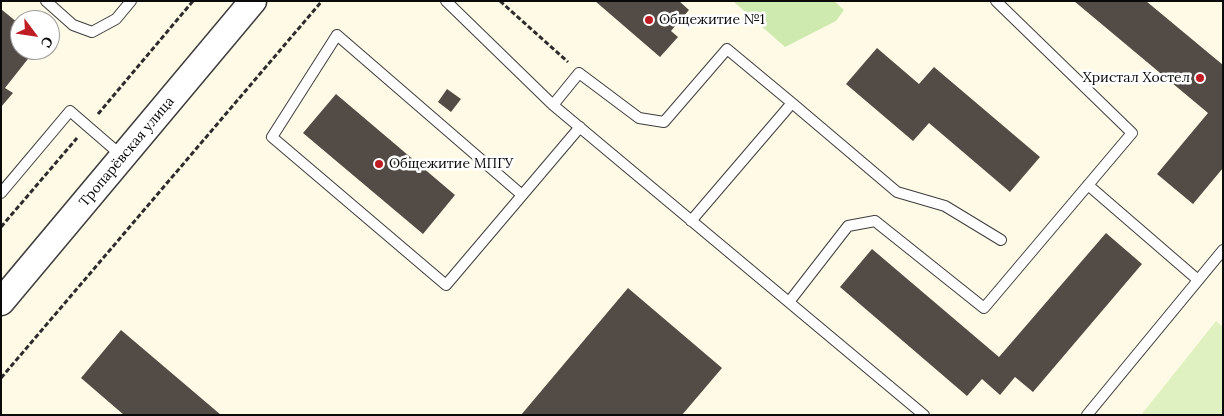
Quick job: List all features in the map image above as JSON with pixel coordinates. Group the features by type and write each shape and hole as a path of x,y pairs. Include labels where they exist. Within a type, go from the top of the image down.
{"street":[{"name":"Тропарёвская улица","path":"1,302 253,1"}],"lane":[{"path":"46,1 73,25 92,32 116,19 131,1"},
{"path":"446,1 553,105 924,415"},
{"path":"788,302 848,226 875,221 984,308 1132,133 996,1"},
{"path":"522,195 337,35 272,137 446,285 580,127"},
{"path":"553,105 580,73 639,118 664,122 727,49 897,192 945,206 1001,240"},
{"path":"692,220 792,103"},
{"path":"1,193 70,111 123,156"},
{"path":"1088,185 1198,280"},
{"path":"1087,415 1223,250"}],"path":[{"path":"1,378 322,1"},
{"path":"500,1 580,73"}],"green space":[{"path":"733,1 834,1 844,10 836,21 785,47"},
{"path":"1216,321 1223,327 1223,415 1141,415"}],"building":[{"name":"Общежитие №1","path":"595,1 679,1 689,10 671,31 678,37 660,57"},
{"path":"1074,1 1146,1 1223,65 1223,168 1193,204 1157,174 1208,113"},
{"path":"1,9 10,16 10,60 27,60 5,88 13,93 1,107"},
{"path":"877,48 919,84 934,67 1040,157 1010,192 929,123 913,141 846,84"},
{"path":"447,89 461,99 451,112 438,102"},
{"name":"Общежитие МПГУ","path":"336,94 455,195 423,234 303,133"},
{"path":"1106,233 1142,264 1033,392 1015,377 1000,395 982,379 967,396 840,287 872,249 999,357"},
{"path":"628,288 722,368 682,415 521,415"},
{"path":"121,330 221,415 124,415 81,378"}],"place":[{"name":"Общежитие №1","path":"649,20"},
{"name":"Христал Хостел","path":"1200,78"},
{"name":"Общежитие МПГУ","path":"379,164"}]}
